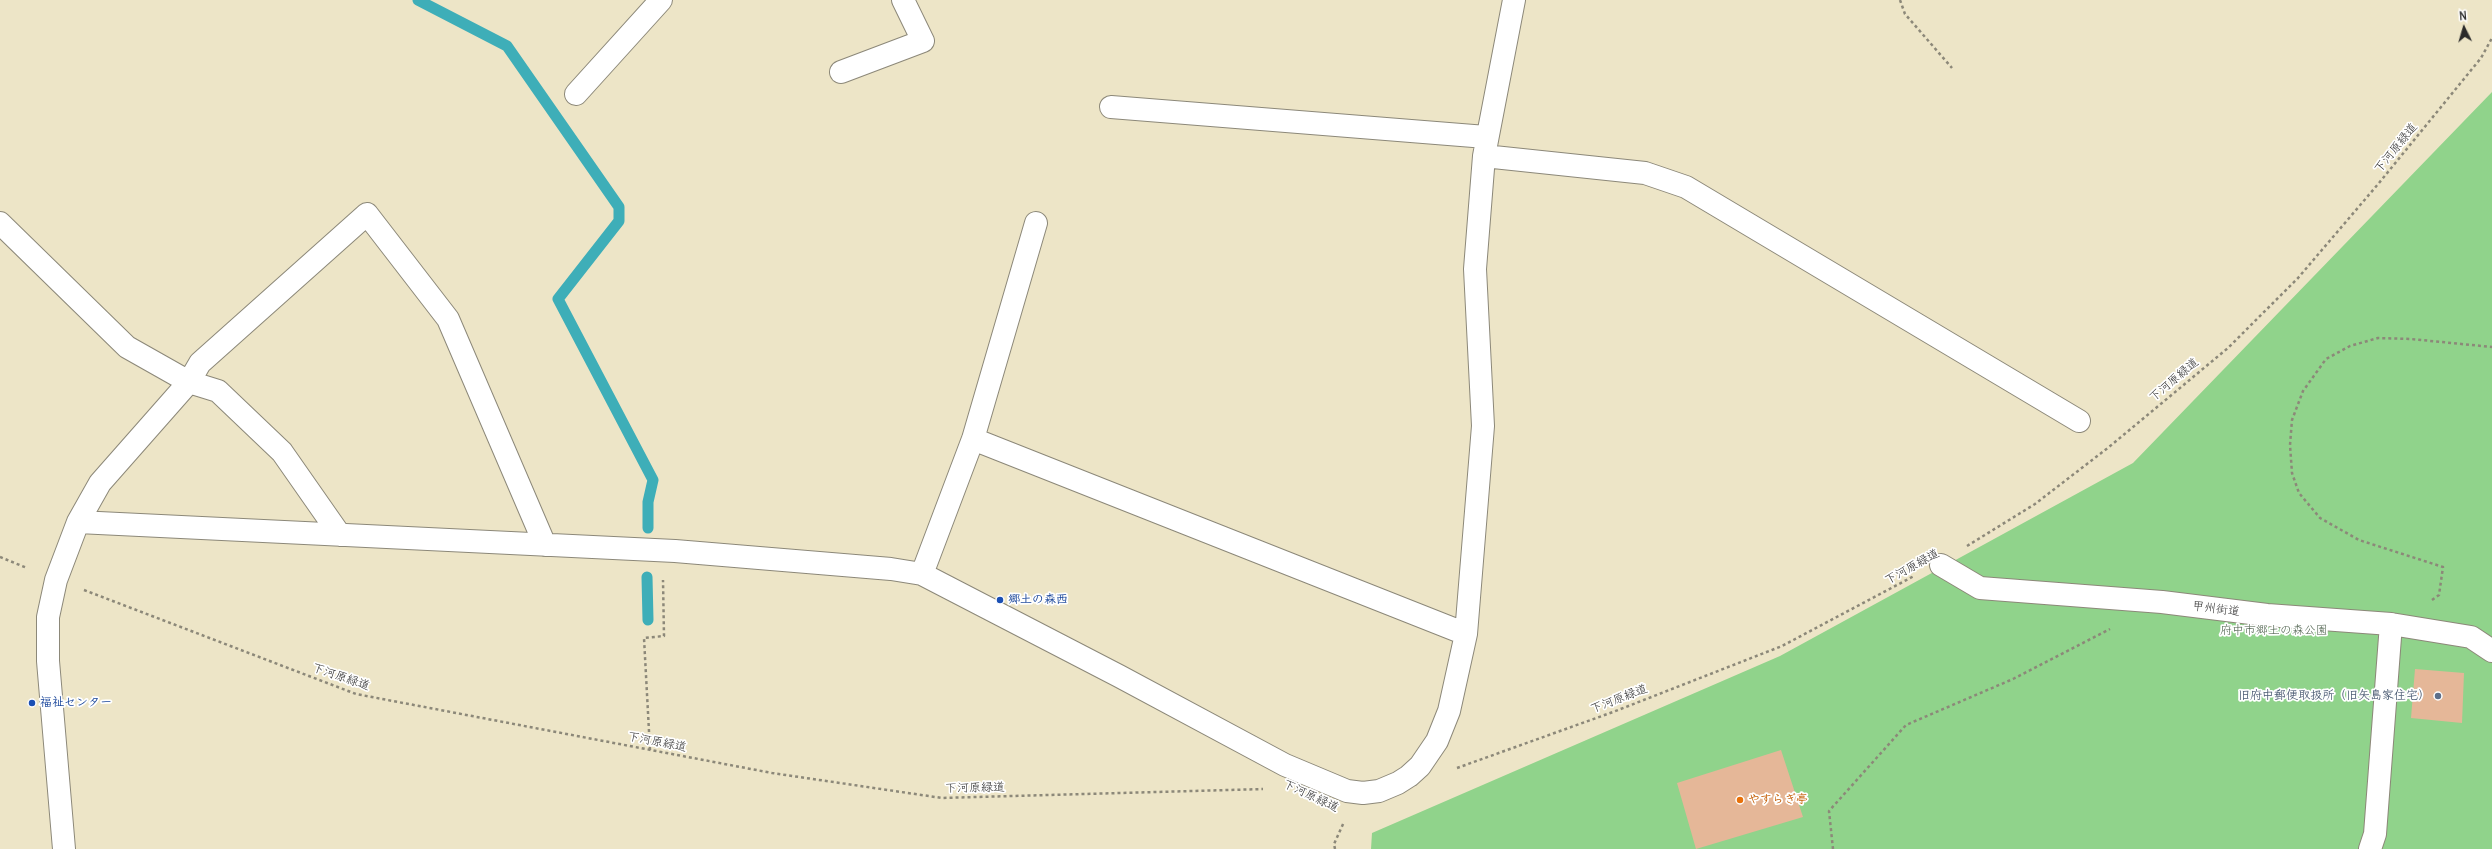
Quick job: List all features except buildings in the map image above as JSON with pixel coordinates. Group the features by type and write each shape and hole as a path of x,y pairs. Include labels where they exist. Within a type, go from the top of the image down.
{"street":[{"path":"576,94 661,0"},
{"path":"841,72 923,41 903,0"},
{"path":"78,522 675,551 891,569 922,574 1119,676 1285,765 1352,792 1379,791 1398,783 1420,766 1436,741 1449,711 1466,634 1483,426 1475,269 1485,147 1514,0"},
{"path":"1111,108 1485,147 1646,173 1686,187 2079,421"},
{"path":"64,849 48,661 48,616 56,580 78,522 100,483 189,382 200,362 367,214 448,319 545,545"},
{"path":"0,223 127,347 189,382 218,391 282,452 340,535"},
{"path":"922,574 973,439 1036,223"},
{"path":"973,439 1466,634"},
{"name":"甲州街道","path":"1941,565 1980,588 2162,602 2267,615 2391,624 2471,637 2492,651"},
{"path":"2370,849 2375,834 2391,624"}],"path":[{"path":"1900,0 1906,14 1952,68"},
{"name":"下河原緑道","path":"1963,548 2035,504 2109,446 2228,348 2298,278 2379,183 2481,58 2492,38"},
{"path":"2391,624 2439,595 2443,567 2359,540 2320,518 2299,493 2292,473 2290,445 2292,420 2303,391 2326,359 2350,346 2378,338 2411,339 2492,347"},
{"name":"下河原緑道","path":"0,557 56,580 356,694 772,773 942,798 1269,789"},
{"path":"650,750 644,638 664,636 663,572"},
{"name":"下河原緑道","path":"1450,770 1613,712 1782,646 1916,576"},
{"path":"1833,849 1829,812 1906,725 2013,679 2112,628"},
{"name":"下河原緑道","path":"1339,819 1352,820"}],"green space":[{"name":"府中市郷土の森公園","path":"2492,92 2492,849 1371,849 1372,833 1780,656 2133,463"}],"waterway":[{"path":"418,0 507,46 619,207 619,221 558,299 653,480 648,502 648,528"},
{"path":"647,577 648,620"}],"place":[{"name":"郷土の森西","path":"1000,600"},
{"name":"旧府中郵便取扱所（旧矢島家住宅）","path":"2438,696"},
{"name":"福祉センター","path":"32,703"},
{"name":"やすらぎ亭","path":"1740,800"}]}
